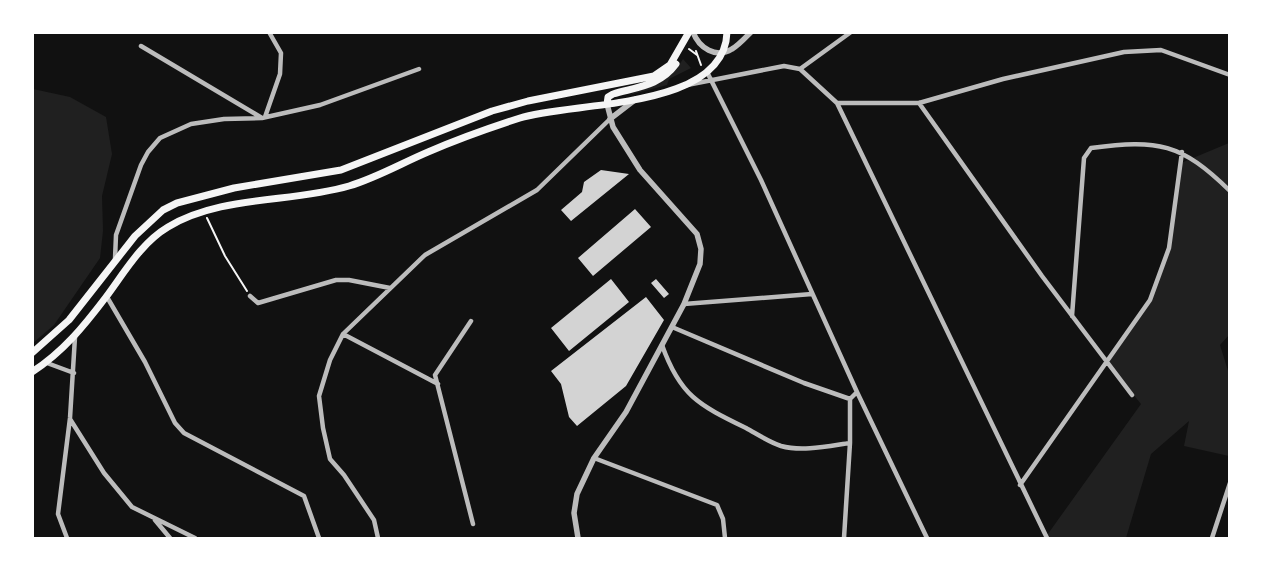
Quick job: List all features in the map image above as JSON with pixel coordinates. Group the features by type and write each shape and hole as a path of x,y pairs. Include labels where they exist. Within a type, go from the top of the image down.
{"main road":[{"path":"32,372 47,363 75,337 150,241 166,228 204,212 325,192 351,185 437,148 531,114 607,104 669,92 685,86 708,72 722,52 726,32"},
{"path":"607,104 608,98 613,94 646,86 663,78 676,66 690,34"},
{"path":"32,353 69,320 115,259 151,220 177,203 234,188 341,170 492,111 528,101 654,76 663,72 673,61 690,34"}],"street":[{"path":"263,117 280,74 282,53 268,32"},
{"path":"690,34 707,50 722,52 732,50 751,32"},
{"path":"800,69 851,32"},
{"path":"141,46 263,117"},
{"path":"837,103 919,103 1003,79 1124,52 1161,50 1230,75"},
{"path":"685,86 784,66 800,69 837,103 1047,538"},
{"path":"115,259 116,235 141,165 148,152 160,138 191,124 224,119 263,117 320,105 419,69"},
{"path":"708,72 761,180 857,392 927,538"},
{"path":"378,538 374,520 344,475 330,459 323,428 319,396 330,360 343,334 425,256 537,190 610,119 636,99"},
{"path":"919,103 1072,316 1132,395"},
{"path":"578,538 574,513 578,494 594,458 626,412 684,304 700,264 701,249 697,234 640,170 610,119 607,104"},
{"path":"1072,316 1084,158 1091,148 1122,144 1154,144 1182,152 1206,168 1230,191"},
{"path":"1020,485 1150,300 1169,248 1182,152"},
{"path":"250,296 258,303 336,280 349,280 390,288"},
{"path":"684,304 812,294"},
{"path":"107,297 145,362 175,423 184,434 304,496 319,538"},
{"path":"471,321 435,375 473,524"},
{"path":"672,327 804,383 850,399"},
{"path":"343,334 438,384"},
{"path":"67,538 58,514 70,418 75,337"},
{"path":"662,345 672,372 685,389 707,409 782,446 818,448 850,443"},
{"path":"47,363 74,373"},
{"path":"844,538 850,443 850,399 857,392"},
{"path":"70,418 104,474 132,507 154,520 195,538"},
{"path":"594,458 718,505 723,519 725,536"},
{"path":"1212,538 1230,482"},
{"path":"154,520 170,538"}],"path":[{"path":"686,46 698,57"},
{"path":"696,48 701,65 706,63"},
{"path":"204,212 225,256 250,296"}],"shaded area":[{"path":"683,59 691,68 669,79 667,85 629,95 665,79 677,68"},
{"path":"33,89 70,97 106,117 112,154 102,196 103,231 100,258 54,325 33,343"},
{"path":"1229,143 1229,335 1220,345 1229,374 1229,456 1184,446 1189,421 1151,454 1126,538 1045,538 1141,404 1106,361 1150,300 1169,248 1181,163"}],"building":[{"path":"601,170 629,174 571,221 561,210 582,192 584,182"},
{"path":"635,209 651,227 593,276 578,258"},
{"path":"611,279 629,302 569,351 551,328"},
{"path":"656,279 669,294 664,298 651,283"},
{"path":"646,297 664,320 626,386 577,426 569,417 561,384 551,371"}]}
